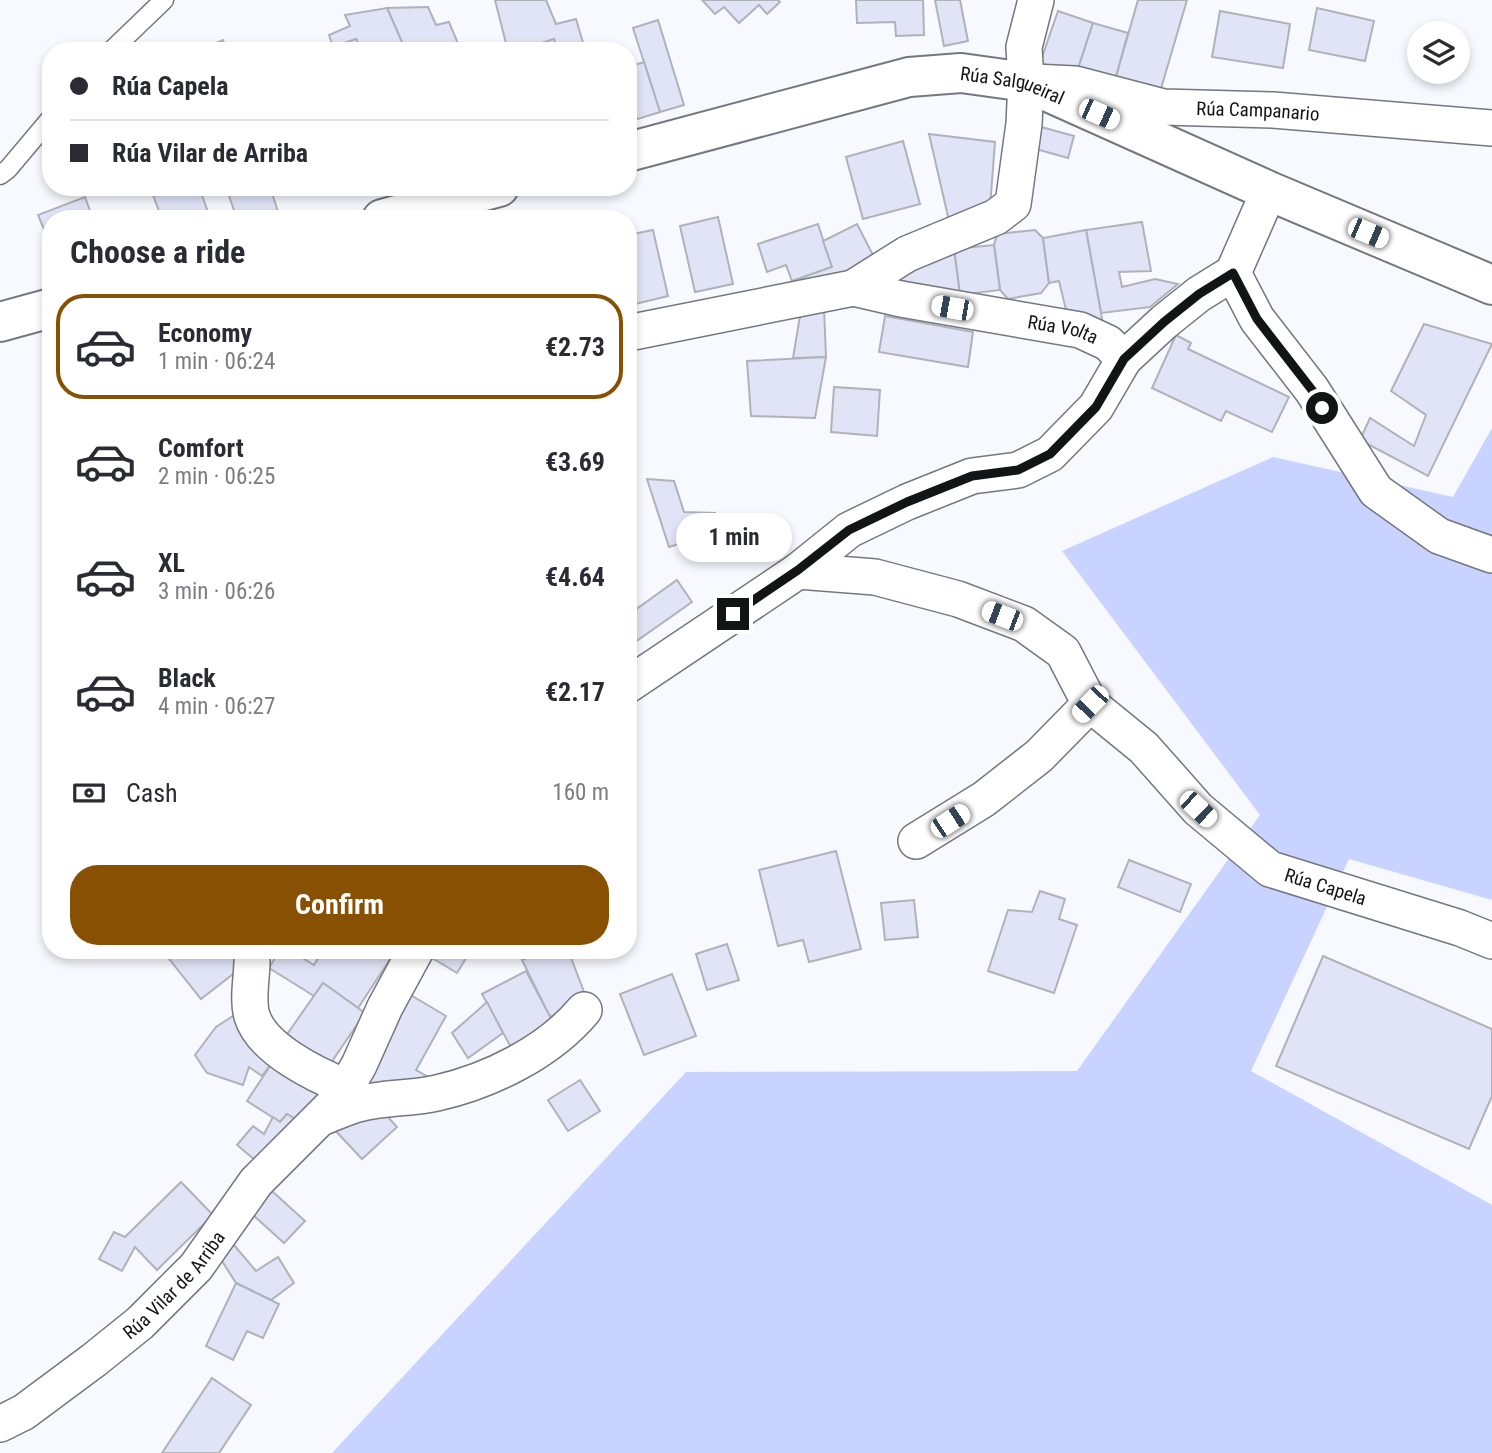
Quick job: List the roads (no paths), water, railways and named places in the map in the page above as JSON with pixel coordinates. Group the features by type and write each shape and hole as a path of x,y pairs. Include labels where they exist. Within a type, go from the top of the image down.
{"street":[{"name":"Rúa Volta","path":"637,331 852,288 907,254 996,217 1013,204 1024,124 1024,47 1036,0"},
{"name":"Rúa Salgueiral","path":"637,150 909,76 961,73 1026,82 1269,191 1492,285"},
{"name":"Rúa Campanario","path":"1026,82 1075,84 1163,107 1273,110 1492,128"},
{"path":"637,679 798,570 849,530 907,502 972,476 1018,470 1050,454 1096,407 1124,359 1199,294 1233,273 1269,191"},
{"path":"404,210 439,196"},
{"path":"1233,273 1257,319 1312,390 1376,491 1439,536 1492,555"},
{"name":"Rúa Volta","path":"852,288 1080,330 1108,344 1124,359"},
{"path":"798,570 875,578 958,599 1024,624 1063,652 1090,704 1038,756 984,799 916,841"},
{"name":"Rúa Capela","path":"1090,704 1144,748 1198,809 1225,834 1270,869 1461,928 1492,941"},
{"name":"Rúa Vilar de Arriba","path":"0,1424 24,1412 140,1323 197,1267 256,1182 340,1098 411,959"},
{"path":"252,961 250,1013 256,1027 271,1044 294,1060 346,1087"},
{"name":"Rúa Vilar de Arriba","path":"323,1117 358,1104 437,1093 500,1070 545,1047 567,1030 584,1010"}],"lane":[{"path":"120,42 164,0"},
{"path":"0,175 42,129"}]}
